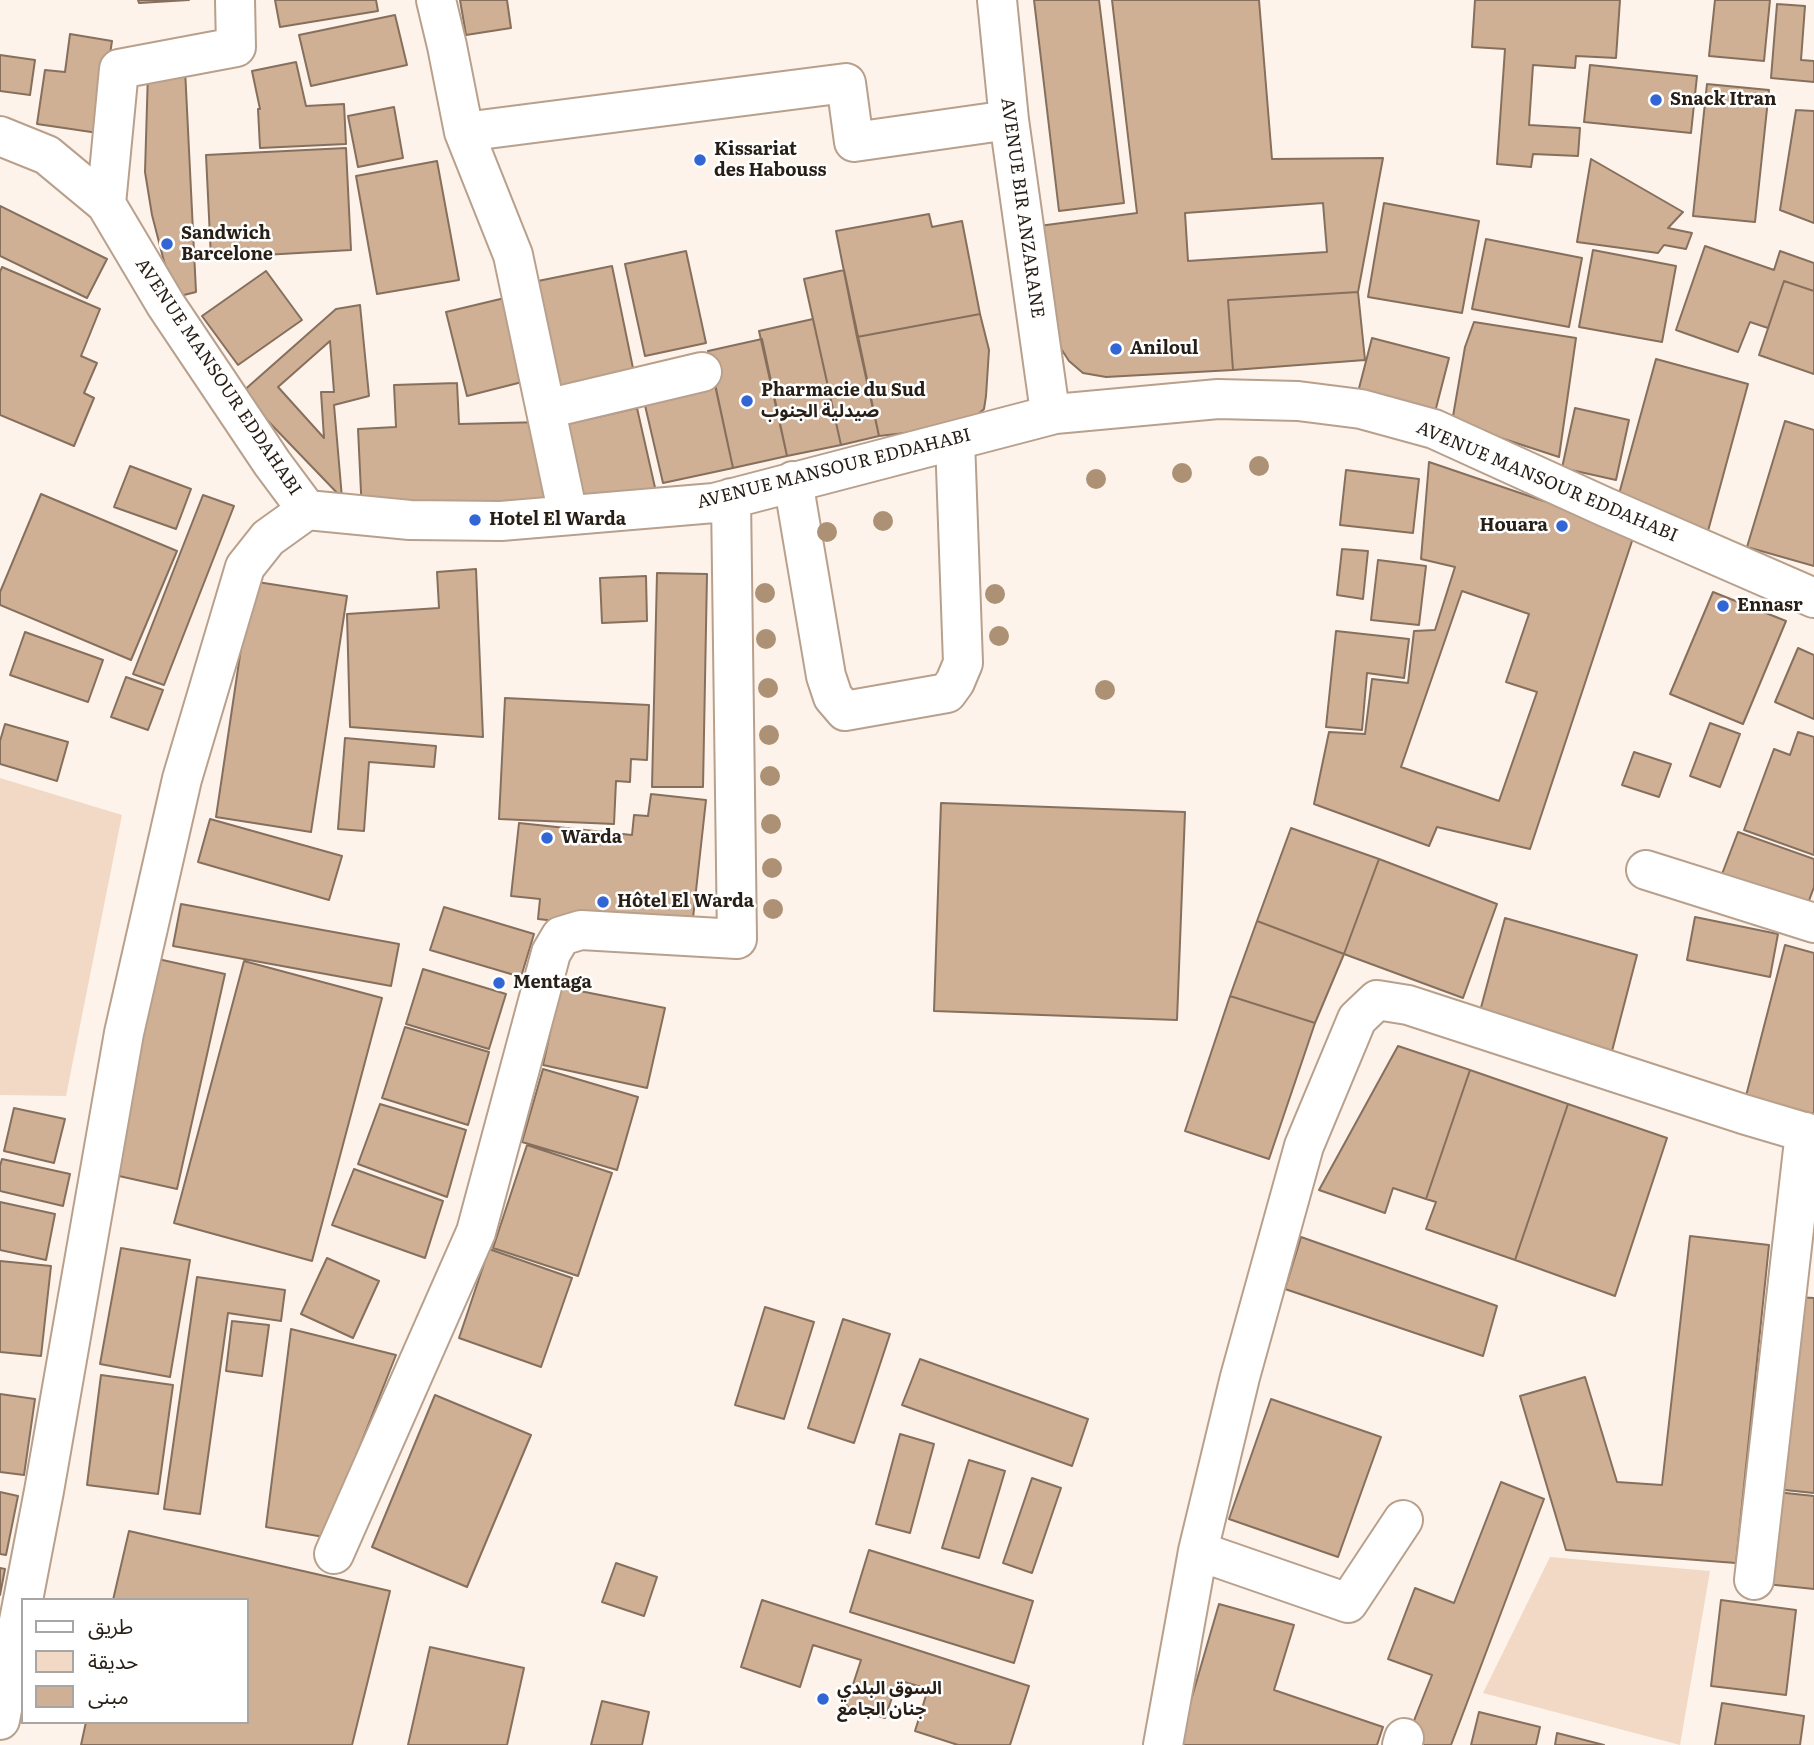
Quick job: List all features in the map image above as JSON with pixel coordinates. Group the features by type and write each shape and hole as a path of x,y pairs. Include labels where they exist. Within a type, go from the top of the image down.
{"street":[{"path":"106,204 119,69 236,47 234,0"},
{"path":"436,0 464,132 513,255 568,515"},
{"name":"AVENUE BIR ANZARANE","path":"997,0 1009,120 1049,405 1055,414"},
{"path":"464,132 846,83 854,142 1009,120"},
{"name":"AVENUE MANSOUR EDDAHABI","path":"0,136 47,155 106,204 166,305 306,510 410,520 501,521 713,503 1055,414 1218,400 1298,401 1361,410 1434,429 1814,598"},
{"path":"546,410 702,372"},
{"path":"793,481 826,676 833,697 845,711 947,693 963,663 956,440"},
{"path":"334,1554 476,1232 551,953 561,936 581,930 737,939 731,498"},
{"path":"23,1598 124,1033 182,779 245,567 268,538 306,510"},
{"path":"1646,870 1814,923"},
{"path":"1163,1745 1198,1551 1240,1377 1304,1146 1357,1019 1377,1000 1408,1005 1809,1134 1754,1580"},
{"path":"1198,1551 1348,1603 1403,1520"},
{"path":"0,1720 21,1610"}],"green space":[{"path":"0,778 122,815 66,1096 0,1095"},
{"path":"1550,1557 1710,1571 1680,1745 1483,1693"}],"building":[{"path":"138,0 189,0 139,3"},
{"path":"275,0 376,0 378,11 280,27"},
{"path":"460,0 507,0 511,28 466,35"},
{"path":"1034,0 1099,0 1124,203 1059,211"},
{"path":"1112,0 1259,0 1272,159 1383,158 1358,292 1228,300 1233,370 1106,377 1083,373 1069,361 1056,341 1039,226 1137,213","holes":["1323,203 1327,252 1188,261 1185,213"]},
{"path":"1475,0 1620,0 1616,58 1576,56 1575,68 1533,65 1529,125 1580,128 1578,156 1533,154 1531,167 1497,164 1505,49 1472,47"},
{"path":"1715,0 1770,0 1764,61 1709,56"},
{"path":"1777,4 1805,6 1801,60 1814,61 1814,82 1771,78"},
{"path":"395,15 407,65 311,86 299,35"},
{"path":"70,34 112,41 98,133 37,124 45,70 65,72"},
{"path":"0,55 35,60 30,95 0,91"},
{"path":"296,62 306,106 344,104 346,144 260,148 260,109 252,71"},
{"path":"1590,65 1697,76 1691,133 1584,122"},
{"path":"185,69 196,292 180,296 168,277 152,215 145,172 148,72"},
{"path":"1707,84 1769,90 1755,222 1693,216"},
{"path":"394,107 403,158 358,167 348,116"},
{"path":"1796,110 1814,111 1814,223 1780,210"},
{"path":"346,148 351,250 211,258 206,155"},
{"path":"1591,159 1683,212 1668,228 1692,233 1686,249 1664,245 1658,253 1577,242"},
{"path":"437,161 459,280 377,294 356,176"},
{"path":"1384,203 1479,221 1462,313 1368,297"},
{"path":"0,206 107,259 87,298 0,256"},
{"path":"929,214 932,227 962,221 980,314 857,337 836,231"},
{"path":"1486,239 1582,258 1569,327 1472,309"},
{"path":"1705,246 1774,270 1780,251 1814,263 1814,291 1784,281 1768,328 1750,322 1738,352 1676,330"},
{"path":"1593,250 1676,266 1662,342 1579,327"},
{"path":"686,251 706,343 645,356 625,264"},
{"path":"612,266 635,378 551,396 528,283"},
{"path":"2,267 100,309 81,356 97,363 84,393 94,398 74,446 0,415"},
{"path":"844,270 879,436 841,445 804,279"},
{"path":"266,271 302,320 238,365 202,316"},
{"path":"1784,281 1814,291 1814,374 1759,355"},
{"path":"1358,292 1365,360 1233,370 1228,300"},
{"path":"513,296 534,379 467,396 446,312"},
{"path":"360,305 369,396 334,405 342,498 241,393 336,309","holes":["330,341 334,392 321,392 324,438 278,387"]},
{"path":"980,314 989,350 984,409 976,416 948,428 879,436 857,337"},
{"path":"813,319 841,445 787,456 759,331"},
{"path":"1474,322 1576,338 1559,457 1452,422 1465,347"},
{"path":"1372,338 1449,358 1434,416 1357,396"},
{"path":"762,339 787,456 733,468 708,351"},
{"path":"1656,359 1748,384 1708,531 1616,505"},
{"path":"457,383 459,424 544,422 548,505 362,513 358,429 396,427 394,385"},
{"path":"715,385 733,468 663,483 644,401"},
{"path":"637,408 656,492 581,508 563,425"},
{"path":"1575,408 1629,420 1616,480 1562,468"},
{"path":"1785,421 1814,430 1814,566 1747,547"},
{"path":"1429,462 1635,532 1530,849 1437,827 1429,846 1314,804 1329,732 1365,734 1372,679 1408,683 1414,631 1435,630 1455,567 1421,559","holes":["1462,591 1529,614 1506,682 1537,692 1499,801 1401,767"]},
{"path":"130,466 191,489 176,529 114,507"},
{"path":"1346,470 1419,479 1413,533 1340,525"},
{"path":"41,494 177,551 131,660 0,605 0,592"},
{"path":"203,495 234,506 164,685 133,674"},
{"path":"1342,549 1368,551 1363,599 1337,595"},
{"path":"1378,560 1426,566 1419,625 1371,620"},
{"path":"476,569 483,737 350,727 347,614 439,608 437,572"},
{"path":"657,573 707,574 703,787 652,787"},
{"path":"646,576 647,621 602,623 600,578"},
{"path":"251,581 347,596 311,832 216,817"},
{"path":"1713,592 1786,621 1743,724 1670,694"},
{"path":"1336,631 1409,639 1404,678 1367,673 1362,730 1326,727"},
{"path":"25,632 103,660 88,702 10,675"},
{"path":"1798,648 1814,655 1814,719 1775,702"},
{"path":"126,677 163,690 148,730 111,717"},
{"path":"505,698 649,705 647,760 631,759 630,782 616,781 614,824 499,819"},
{"path":"1710,723 1740,734 1720,787 1690,776"},
{"path":"5,724 68,742 57,781 0,764 0,741"},
{"path":"1798,732 1814,737 1814,855 1744,830 1774,749 1790,755"},
{"path":"345,738 436,746 434,767 369,762 364,831 338,829"},
{"path":"1634,752 1671,764 1659,797 1622,785"},
{"path":"651,794 706,800 691,936 538,919 540,899 511,896 519,823 632,835 634,815 648,816"},
{"path":"941,803 1185,812 1177,1020 934,1011"},
{"path":"210,819 342,856 329,900 198,862"},
{"path":"1291,828 1379,859 1344,954 1257,921"},
{"path":"1738,832 1814,859 1814,887 1807,906 1722,874"},
{"path":"1379,859 1497,904 1463,998 1344,954"},
{"path":"181,904 399,944 391,986 173,946"},
{"path":"444,907 534,934 521,977 430,950"},
{"path":"1695,917 1778,934 1770,977 1687,960"},
{"path":"1505,918 1637,955 1612,1051 1479,1015"},
{"path":"1257,921 1344,954 1315,1023 1230,996"},
{"path":"1785,945 1814,953 1814,1114 1746,1096"},
{"path":"158,959 225,974 177,1189 110,1174"},
{"path":"244,961 382,998 312,1261 174,1223"},
{"path":"423,969 506,994 489,1049 406,1024"},
{"path":"560,987 665,1008 647,1088 543,1065"},
{"path":"1230,996 1315,1023 1269,1159 1185,1131"},
{"path":"405,1027 489,1052 468,1125 382,1098"},
{"path":"1398,1046 1470,1070 1426,1199 1393,1188 1385,1213 1319,1190"},
{"path":"543,1069 638,1097 617,1170 522,1142"},
{"path":"1470,1070 1568,1104 1515,1260 1426,1229 1436,1202 1426,1199"},
{"path":"380,1104 466,1130 447,1197 358,1164"},
{"path":"1568,1104 1667,1138 1615,1296 1515,1260"},
{"path":"14,1108 65,1119 54,1163 4,1151"},
{"path":"527,1145 612,1173 578,1276 493,1248"},
{"path":"2,1159 70,1174 63,1206 0,1191"},
{"path":"354,1169 443,1201 425,1258 332,1225"},
{"path":"0,1202 55,1214 46,1260 0,1250"},
{"path":"1690,1236 1769,1245 1736,1563 1566,1550 1520,1396 1585,1377 1617,1482 1662,1485"},
{"path":"1301,1237 1497,1306 1483,1356 1285,1289"},
{"path":"121,1248 190,1260 170,1377 100,1364"},
{"path":"489,1249 572,1278 541,1367 459,1338"},
{"path":"327,1258 379,1281 353,1338 301,1314"},
{"path":"0,1261 51,1266 41,1356 0,1352"},
{"path":"197,1277 285,1290 281,1321 228,1313 200,1514 164,1509"},
{"path":"1795,1297 1814,1298 1814,1493 1775,1489"},
{"path":"765,1307 814,1322 784,1419 735,1405"},
{"path":"843,1319 890,1334 854,1443 808,1428"},
{"path":"232,1321 269,1325 262,1376 226,1371"},
{"path":"291,1329 396,1355 324,1537 266,1527"},
{"path":"920,1359 1088,1419 1072,1466 902,1405"},
{"path":"101,1375 173,1385 158,1494 87,1485"},
{"path":"0,1394 35,1399 24,1475 0,1472"},
{"path":"435,1395 531,1435 467,1587 372,1547"},
{"path":"1271,1399 1381,1437 1338,1557 1229,1519"},
{"path":"900,1434 934,1444 910,1533 876,1524"},
{"path":"969,1460 1005,1471 979,1558 942,1548"},
{"path":"1032,1478 1061,1488 1032,1573 1003,1563"},
{"path":"1501,1482 1544,1499 1451,1745 1407,1745 1432,1675 1388,1659 1415,1588 1454,1603"},
{"path":"0,1492 18,1496 6,1555 0,1554"},
{"path":"1776,1492 1814,1496 1814,1589 1766,1584"},
{"path":"129,1531 390,1591 352,1745 81,1745 86,1724 248,1724 248,1598 113,1598"},
{"path":"869,1550 1033,1601 1014,1663 850,1612"},
{"path":"616,1563 657,1577 644,1616 602,1602"},
{"path":"0,1568 5,1569 0,1595"},
{"path":"762,1600 1029,1686 1010,1745 958,1745 915,1731 928,1689 898,1680 885,1718 846,1706 861,1660 813,1645 800,1687 741,1667"},
{"path":"1721,1600 1796,1610 1786,1695 1711,1686"},
{"path":"1219,1604 1294,1625 1274,1690 1383,1727 1377,1745 1178,1745"},
{"path":"430,1647 524,1668 507,1745 408,1745"},
{"path":"602,1701 649,1712 642,1745 591,1745"},
{"path":"1722,1703 1804,1716 1800,1745 1715,1745"},
{"path":"1479,1712 1540,1727 1536,1745 1471,1745"},
{"path":"1557,1733 1604,1745 1555,1745"}],"place":[{"name":"Snack Itran","path":"1656,100"},
{"name":"Kissariat des Habouss","path":"700,160"},
{"name":"Sandwich Barcelone","path":"167,244"},
{"name":"Aniloul","path":"1116,349"},
{"name":"Pharmacie du Sud صيدلية الجنوب","path":"747,401"},
{"name":"Hotel El Warda","path":"475,520"},
{"name":"Houara","path":"1562,526"},
{"name":"Ennasr","path":"1723,606"},
{"name":"Warda","path":"547,838"},
{"name":"Hôtel El Warda","path":"603,902"},
{"name":"Mentaga","path":"499,983"},
{"name":"السوق البلدي جنان الجامع","path":"823,1699"}]}
